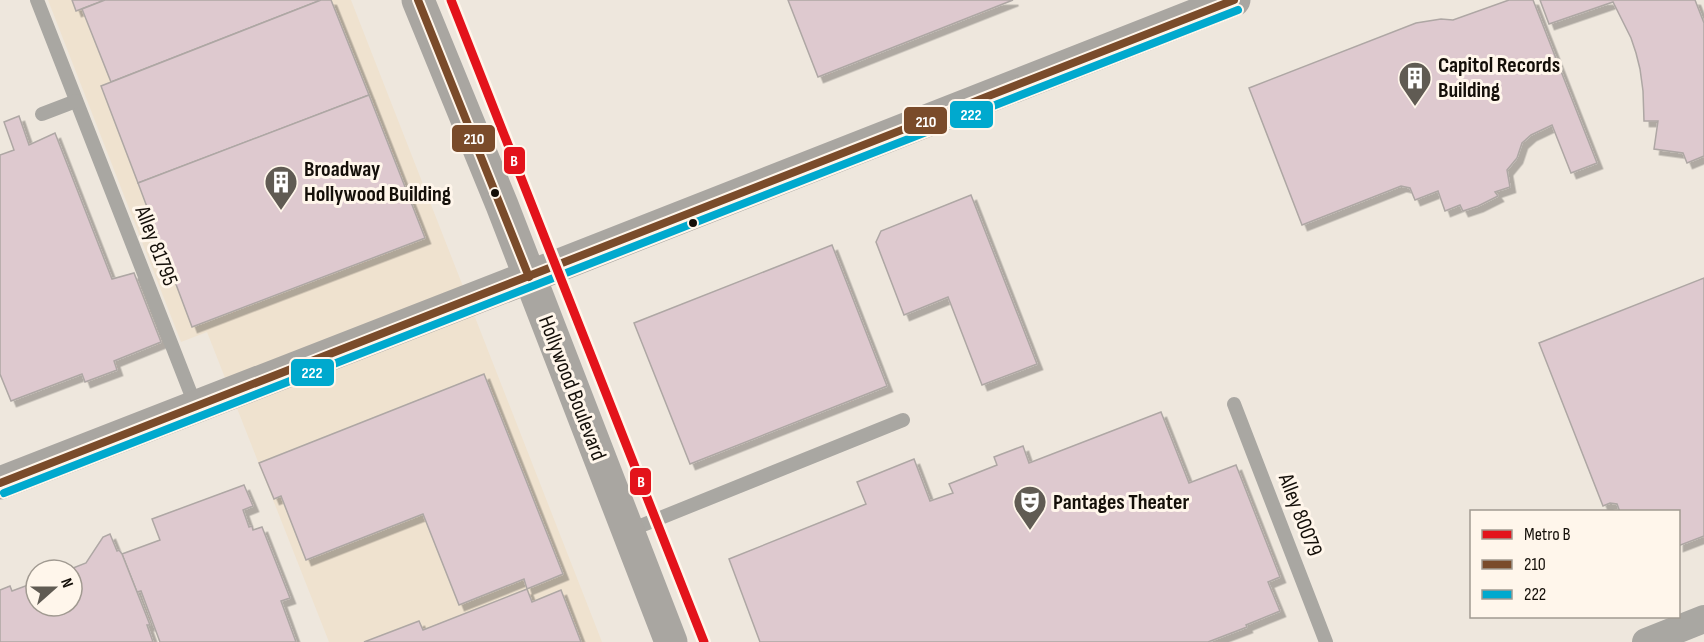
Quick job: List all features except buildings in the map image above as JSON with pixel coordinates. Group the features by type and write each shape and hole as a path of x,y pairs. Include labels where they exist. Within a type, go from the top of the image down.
{"main road":[{"name":"Hollywood Boulevard","path":"418,0 671,642"},
{"path":"0,483 529,278 1234,0"}],"street":[{"path":"1646,642 1704,619"}],"lane":[{"name":"Alley 81795","path":"37,0 196,407"},
{"path":"42,114 76,100"},
{"name":"Alley 80079","path":"1234,404 1326,642"},
{"path":"628,531 903,420"}],"shaded area":[{"path":"48,0 351,0 602,642 329,642 207,332 181,342"}],"metro line":[{"name":"B","path":"451,0 704,642"}],"transit line":[{"name":"210","path":"418,0 529,277"},
{"name":"210","path":"0,483 1234,0"},
{"name":"222","path":"4,493 1238,10"}],"place":[{"name":"Capitol Records Building","path":"1415,107"},
{"name":"Broadway Hollywood Building","path":"281,211"},
{"name":"Pantages Theater","path":"1030,531"}]}
